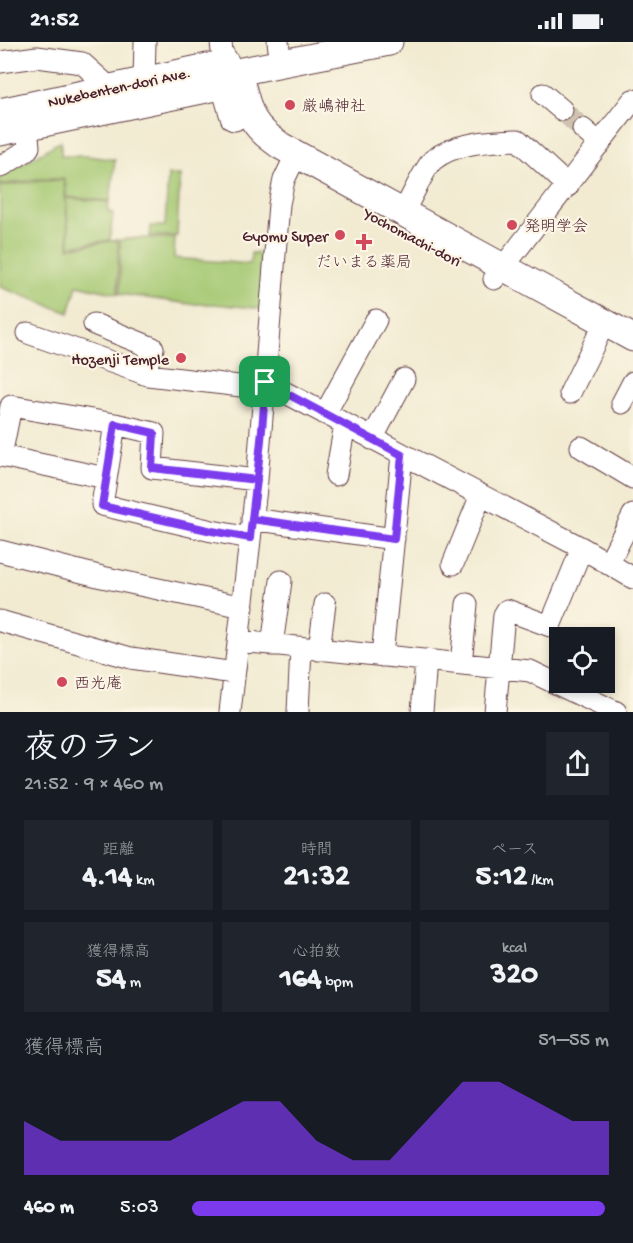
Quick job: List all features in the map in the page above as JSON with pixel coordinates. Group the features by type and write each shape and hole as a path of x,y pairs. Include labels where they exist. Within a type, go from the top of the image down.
{"main road":[{"path":"230,81 242,71 279,52 389,42"},
{"name":"Nukebenten-dori Ave.","path":"0,112 208,67 222,68 230,81 0,132"},
{"name":"Yochomachi-dori","path":"230,81 243,86 252,116 260,128 293,162 499,273 632,339"},
{"name":"Yochomachi-dori","path":"293,162 404,212 598,336 632,339"}],"street":[{"path":"144,80 145,42"},
{"path":"221,42 230,81"},
{"path":"0,62 37,57 82,63 100,91"},
{"path":"543,93 562,110"},
{"path":"499,273 633,100"},
{"path":"0,167 29,147 27,126"},
{"path":"584,129 600,144"},
{"path":"404,212 432,161 455,149 489,141 518,140 568,186"},
{"path":"230,712 257,480 279,204 284,180 293,162"},
{"path":"325,414 376,320"},
{"path":"94,324 153,348 144,374"},
{"path":"28,333 144,374 265,386 345,424 582,548 633,578"},
{"path":"570,393 598,336"},
{"path":"372,439 404,379"},
{"path":"622,404 633,382"},
{"path":"106,478 1,456 11,406 154,433 152,468 257,480"},
{"path":"115,424 102,506 212,531 251,529 394,539"},
{"path":"336,475 345,424"},
{"path":"581,447 633,478"},
{"path":"382,656 402,455"},
{"path":"453,564 481,495"},
{"path":"608,564 633,515"},
{"path":"495,712 504,615 507,610 550,626 582,548"},
{"path":"0,552 102,577 243,607"},
{"path":"272,645 281,581"},
{"path":"298,712 310,649 325,604"},
{"path":"461,664 467,604"},
{"path":"0,621 131,658 234,673"},
{"path":"240,641 530,671 616,712"},
{"path":"422,712 426,660"}],"green space":[{"path":"61,141 61,156 88,156 115,160 110,201 66,197 65,179 39,179 0,185 0,177"},
{"path":"168,175 180,175 177,236 150,236 151,226 165,226"},
{"path":"64,180 69,248 118,240 118,294 77,285 69,313 0,287 0,186"},
{"path":"66,198 109,202 108,212 113,213 110,240 70,246"},
{"path":"175,238 174,258 250,264 251,253 268,254 264,309 189,304 120,294 120,240"}],"tunnel":[{"path":"562,110 583,129"}],"place":[{"name":"厳嶋神社","path":"290,105"},
{"name":"発明学会","path":"512,225"},
{"name":"Gyomu Super","path":"340,235"},
{"name":"だいまる薬局","path":"364,242"},
{"name":"Hozenji Temple","path":"181,358"},
{"name":"西光庵","path":"62,682"}],"route":[{"path":"265,382 257,480 252,519 250,538 102,506 115,424 154,433 152,468 257,480 252,519 394,539 402,455 265,382"}]}
